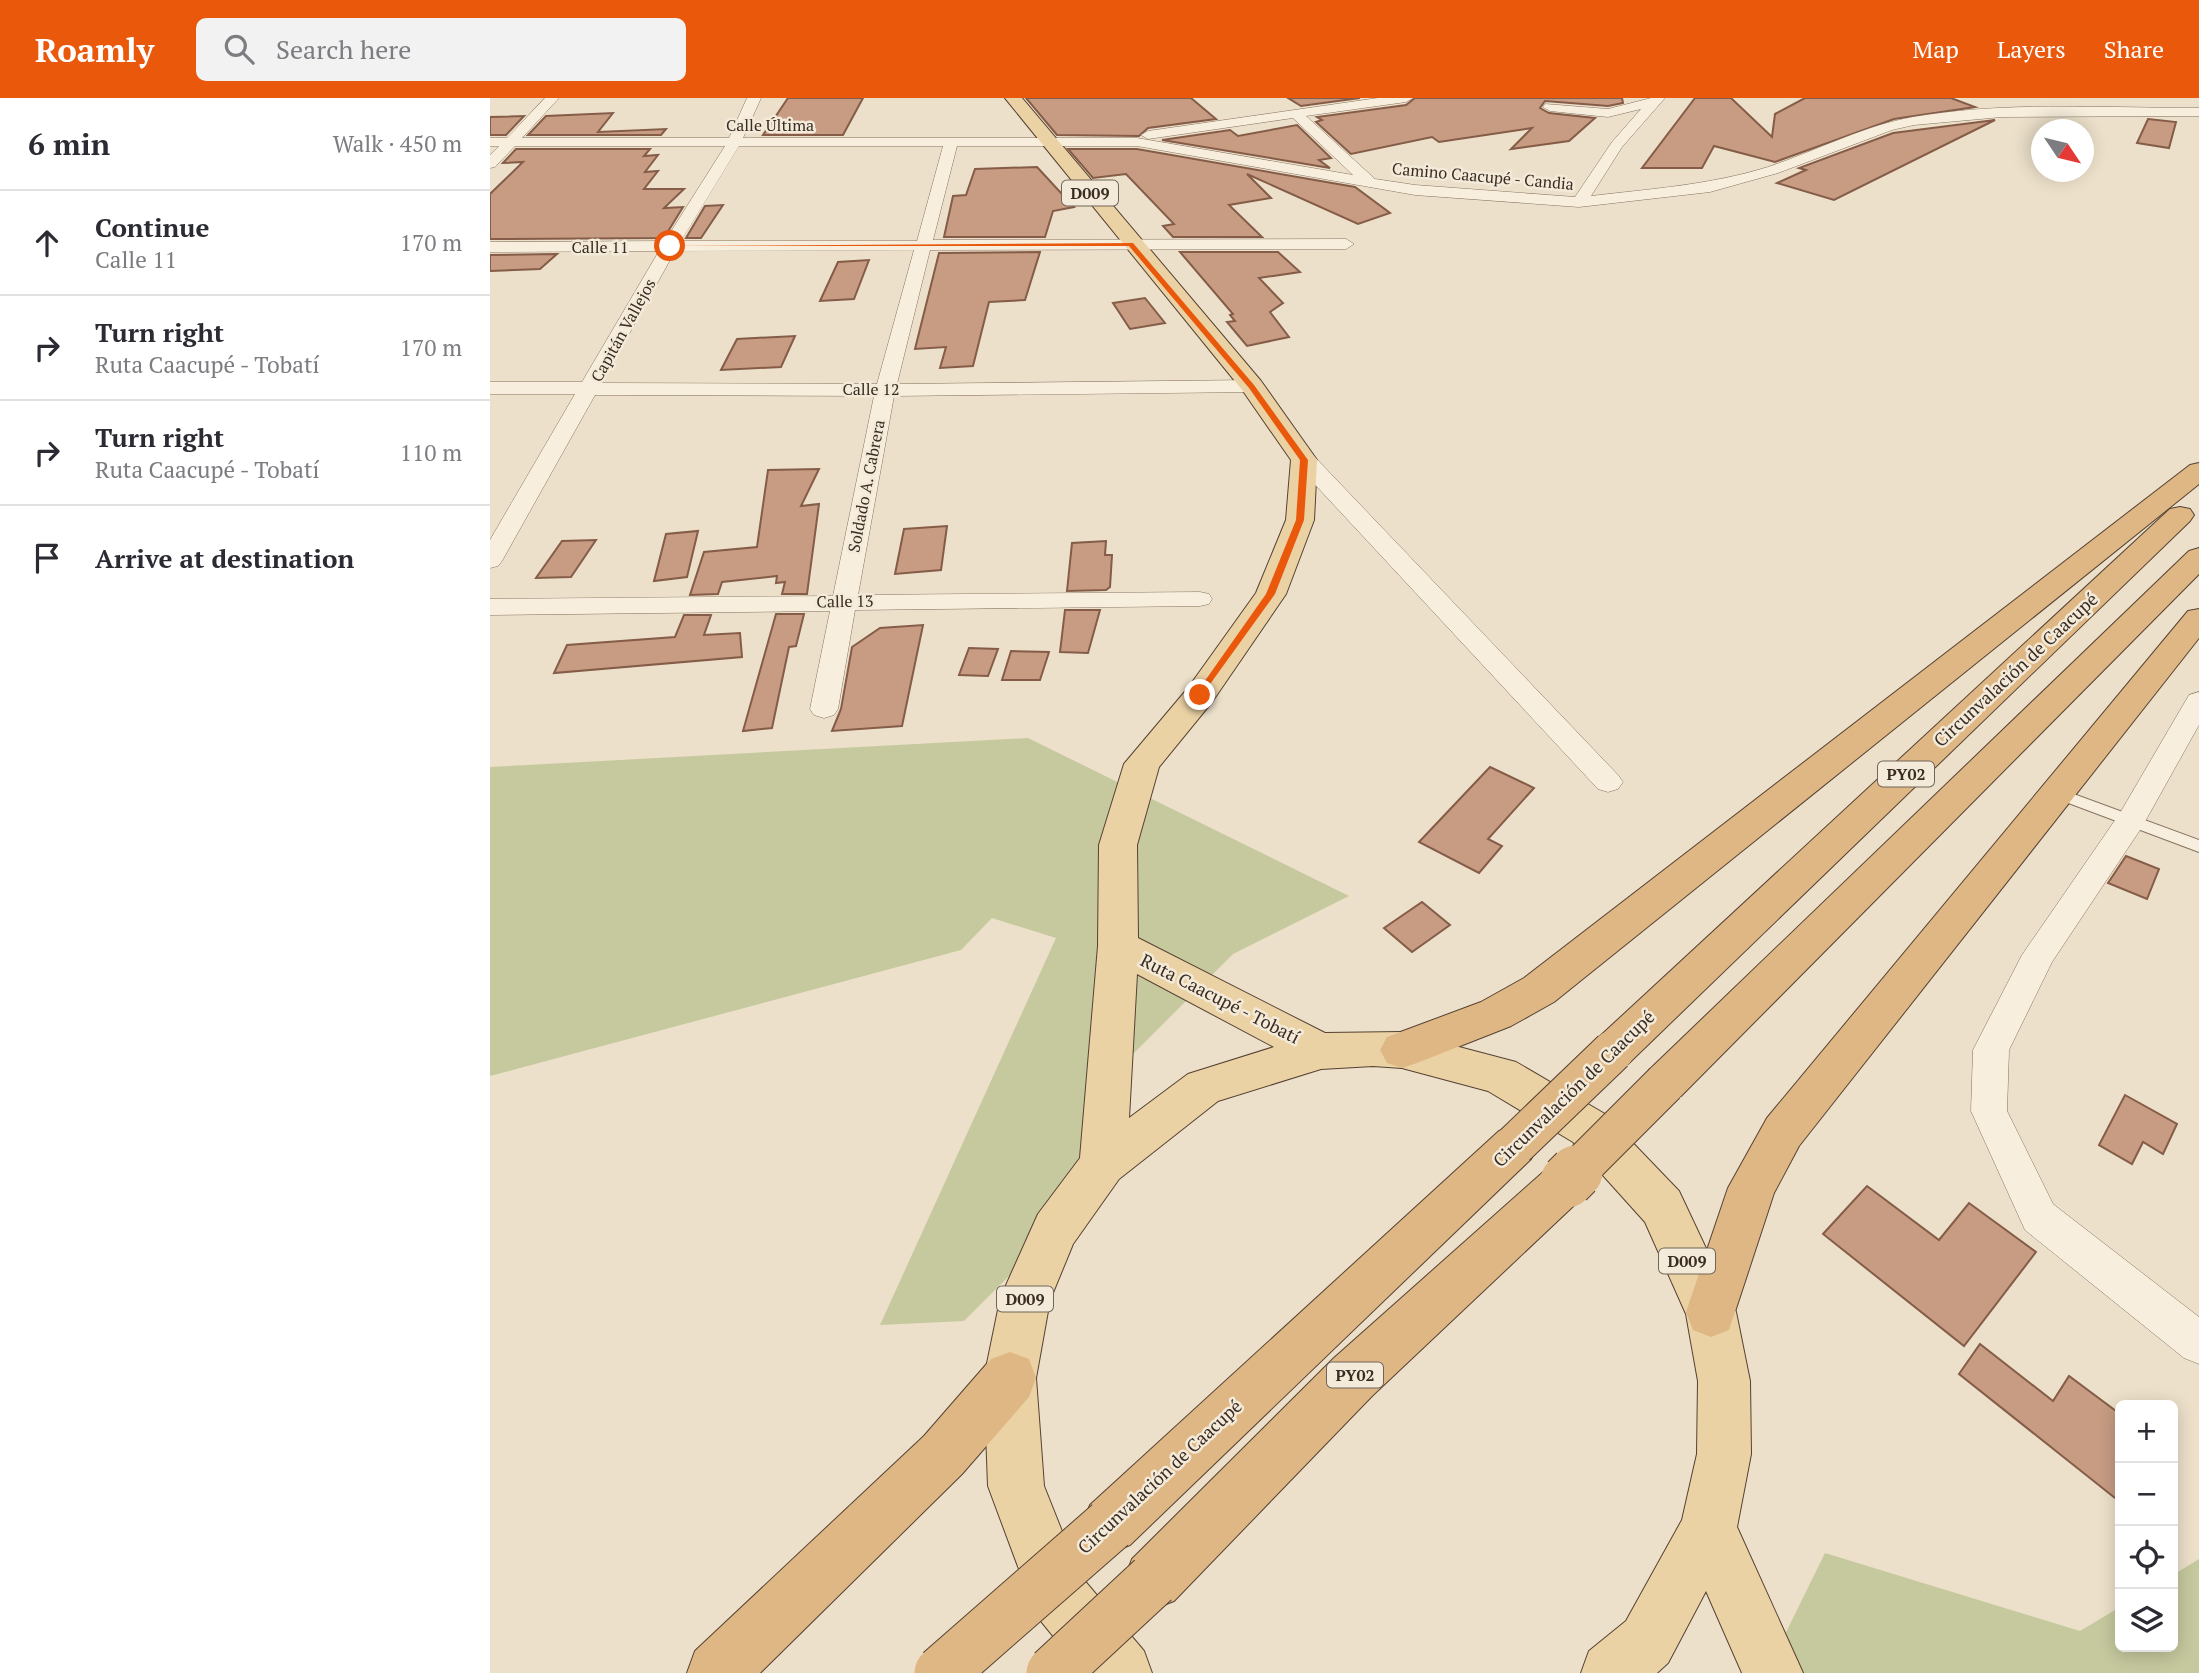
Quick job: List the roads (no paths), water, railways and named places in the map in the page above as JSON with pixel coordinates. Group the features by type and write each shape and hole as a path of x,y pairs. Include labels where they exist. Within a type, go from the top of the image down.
{"highway":[{"path":"1402,1050 1496,1014 1539,990 2199,471"},
{"name":"Circunvalación de Caacupé","path":"941,1673 1110,1525 2199,497"},
{"name":"PY02","path":"1053,1673 1153,1580 1353,1377 1567,1181 2199,557"},
{"path":"1711,1312 1752,1188 1783,1132 2060,794 2199,618"},
{"path":"716,1673 898,1495 943,1455 1010,1378"}],"main road":[{"name":"D009","path":"1013,98 1130,244 1252,386 1301,456"},
{"name":"Ruta Caacupé - Tobatí","path":"1103,1164 1118,946 1118,845 1142,764 1200,695 1271,594 1300,520 1304,460 1301,456"},
{"name":"Ruta Caacupé - Tobatí","path":"1118,946 1321,1051"},
{"name":"D009","path":"1122,1673 1057,1594 1016,1486 1010,1378 1030,1288 1055,1230 1103,1164 1204,1087 1321,1051 1402,1050 1500,1075 1588,1128 1662,1207 1711,1312 1724,1381 1724,1454 1708,1529 1647,1642 1611,1673"},
{"path":"1708,1529 1773,1673"}],"street":[{"path":"490,164 552,98"},
{"name":"Capitán Vallejos","path":"490,561 670,246 734,143 754,98"},
{"path":"1101,142 1406,98"},
{"path":"1535,98 1584,126"},
{"path":"2002,113 2032,98"},
{"path":"1550,107 1608,113 1657,100"},
{"path":"1579,202 1612,142 1657,100"},
{"name":"Camino Caacupé - Candia","path":"1050,142 1137,142 1371,183 1468,195 1579,202 1710,187 1798,161 1888,127 1943,117 2002,113 2199,113"},
{"path":"1296,114 1371,183"},
{"name":"Calle Última","path":"490,142 1050,142"},
{"name":"Soldado A. Cabrera","path":"824,709 885,390 951,142"},
{"name":"Calle 11","path":"490,247 1346,244"},
{"name":"Calle 12","path":"490,388 885,390 1252,386"},
{"path":"1301,456 1608,782"},
{"name":"Calle 13","path":"490,607 1200,598"},
{"path":"2199,701 2131,820 2039,955 1991,1050 1989,1111 2039,1217 2199,1343"}],"lane":[{"path":"2060,794 2199,846"}]}
